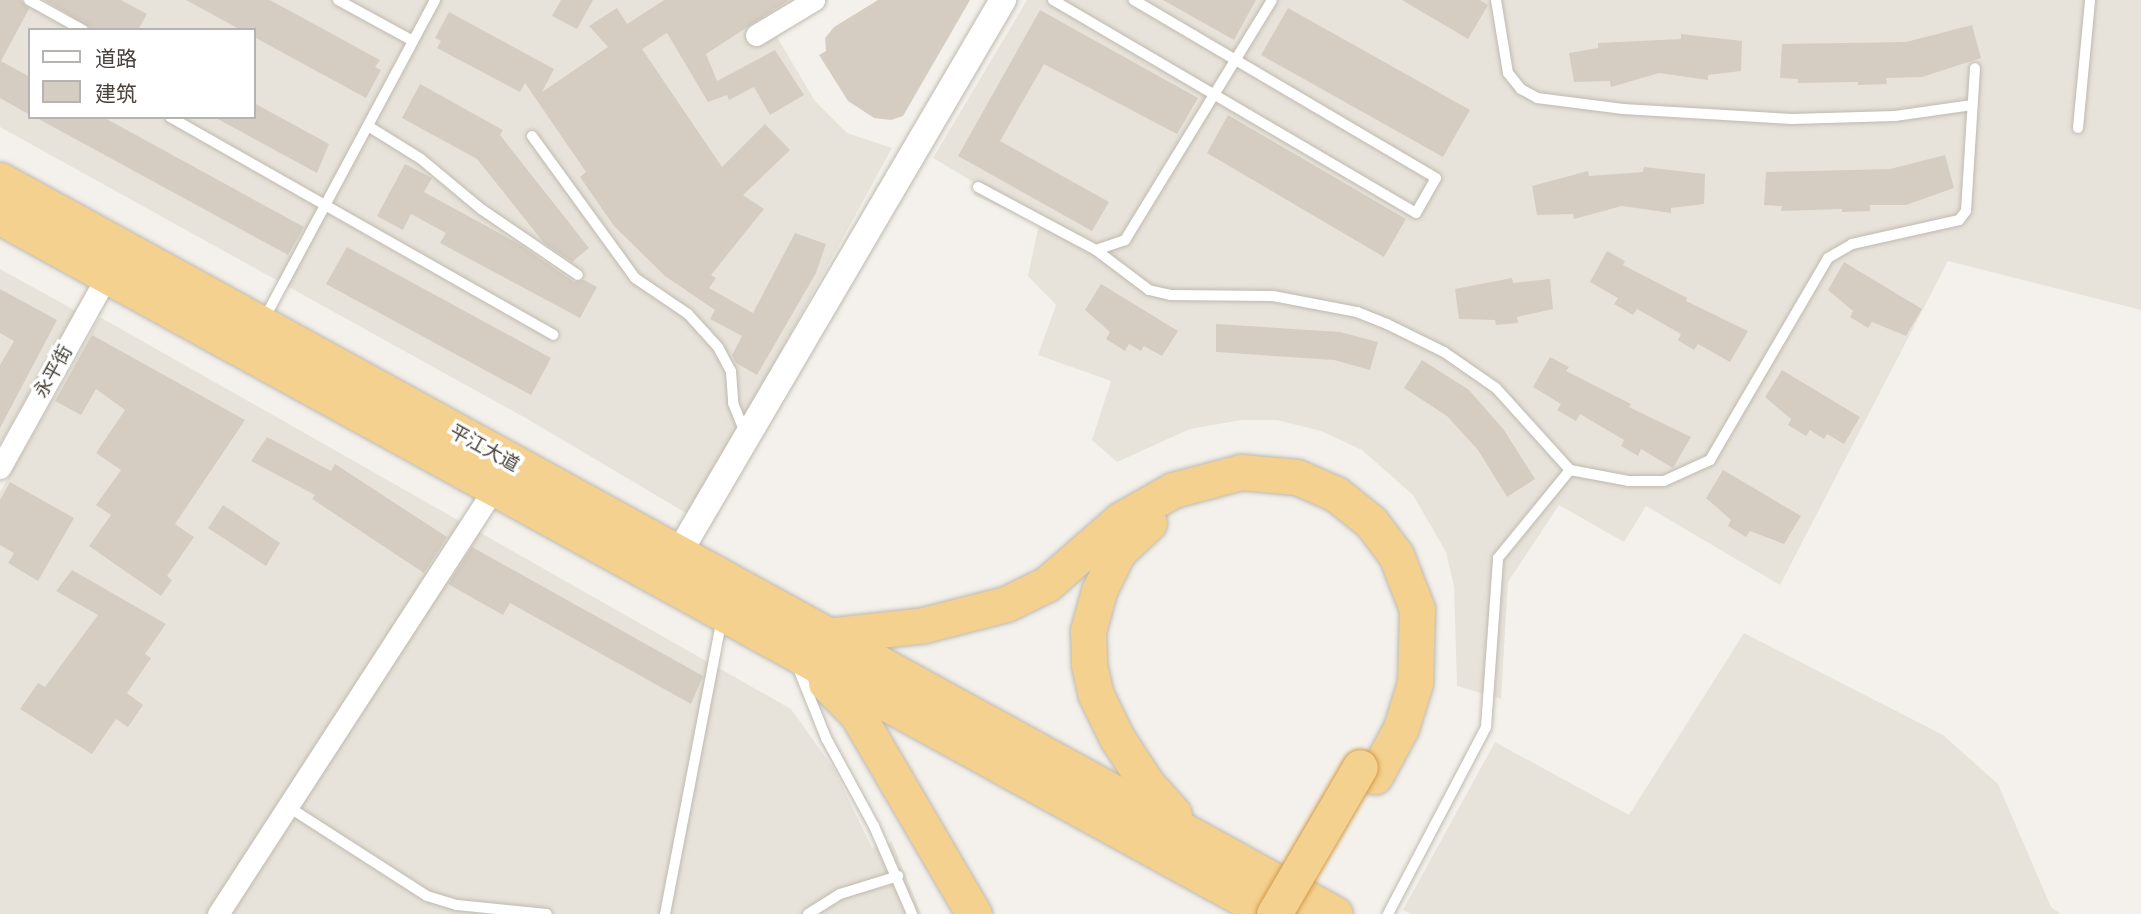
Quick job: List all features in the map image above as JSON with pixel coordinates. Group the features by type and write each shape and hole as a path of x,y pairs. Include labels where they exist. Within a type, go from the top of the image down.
{"highway":[{"name":"平江大道","path":"0,180 677,556 806,649"},
{"name":"平江大道","path":"0,217 723,617 806,649 962,727"},
{"path":"962,727 1273,914 1368,772 1401,728 1415,683 1418,609 1396,555 1371,522 1336,494 1297,477 1241,472 1173,491 1120,520 1047,584 1006,604 924,625 806,649 857,714 974,914"},
{"path":"1200,838 1161,802 1116,738 1096,695 1088,648 1099,591 1118,552 1132,534 1180,506 1243,489 1292,494 1343,520 1372,549 1400,611 1402,657 1385,722 1368,772 1294,914"},
{"path":"962,727 1200,838 1335,914"}],"street":[{"path":"756,35 814,0"},
{"path":"677,556 1003,0"},
{"name":"永平街","path":"0,468 107,276"},
{"path":"218,914 493,490"}],"lane":[{"path":"29,0 79,28"},
{"path":"338,0 413,41"},
{"path":"261,325 435,0"},
{"path":"1053,0 1416,213 1436,178 1133,0"},
{"path":"1096,250 1118,243 1135,229 1272,0"},
{"path":"1496,0 1508,73 1521,89 1538,99 1623,109 1792,119 1895,116 1972,106"},
{"path":"2078,128 2090,0"},
{"path":"978,187 1096,250 1149,290 1183,297 1241,294 1301,300 1357,312 1416,337 1496,388 1570,470 1652,483 1689,473 1710,460 1828,258 1852,244 1959,220 1966,211 1975,68"},
{"path":"174,119 553,335"},
{"path":"368,126 421,159 481,209 578,275"},
{"path":"532,136 635,278 688,314 718,347 731,371 733,403 747,436"},
{"path":"1388,914 1486,727 1498,558 1570,470"},
{"path":"665,914 723,617"},
{"path":"806,649 825,738 898,876 912,914"},
{"path":"287,806 427,896 457,905 547,914"},
{"path":"808,914 840,894 898,876"}],"shaded area":[{"path":"0,0 829,0 777,37 815,101 847,133 892,148 691,516 529,420 0,127"},
{"path":"1027,0 2141,0 2141,310 1948,261 1780,585 1646,506 1624,542 1559,505 1508,582 1501,699 1457,686 1454,586 1446,552 1413,495 1362,450 1321,431 1277,420 1242,420 1190,429 1117,462 1092,440 1111,381 1038,355 1056,305 1028,276 1039,224 974,195 975,183 933,158"},
{"path":"0,269 76,311 0,444"},
{"path":"100,317 791,709 834,769 872,848 892,842 921,914 0,914 0,492"},
{"path":"1744,633 1943,735 1998,784 2051,907 2061,914 1411,914 1403,910 1495,742 1629,815"}],"building":[{"path":"0,0 21,0 29,9 1,61 28,76 28,114 0,98"},
{"path":"45,0 121,0 147,14 139,28 91,28"},
{"path":"186,0 270,0 380,60 375,67 381,70 366,98 256,38 256,28 237,28"},
{"path":"561,0 593,0 577,29 552,16"},
{"path":"664,0 789,0 706,54 717,81 775,50 804,95 770,115 754,87 729,100 727,95 708,102 667,33 642,49 722,167 765,124 790,150 743,195 764,209 711,275 716,278 709,288 753,313 795,233 826,244 816,273 757,375 736,363 732,355 742,336 710,319 715,310 665,276 614,226 580,177 586,172 525,83 520,92 437,48 441,41 435,38 449,12 554,69 542,92 608,47 589,26 617,8 627,24"},
{"path":"878,0 970,0 903,116 891,120 874,118 848,101 819,55 826,51 825,38 834,27"},
{"path":"1163,0 1256,0 1234,40"},
{"path":"1402,0 1480,0 1488,5 1468,39"},
{"path":"1288,8 1470,110 1443,157 1261,55"},
{"path":"1040,10 1198,98 1177,134 1044,64 1000,141 1109,202 1092,231 958,156"},
{"path":"1972,25 1981,58 1922,77 1886,78 1887,84 1858,85 1858,82 1798,83 1798,79 1780,78 1782,44 1906,42"},
{"path":"1681,34 1742,41 1741,71 1708,75 1708,80 1659,73 1611,87 1610,81 1574,82 1569,53 1598,48 1598,43 1681,39"},
{"path":"420,84 503,130 500,135 589,248 572,262 544,243 477,159 402,118"},
{"path":"256,104 329,144 317,173 218,119 256,119"},
{"path":"1228,115 1406,219 1384,257 1207,153"},
{"path":"39,119 107,119 304,227 288,255"},
{"path":"1945,155 1954,188 1906,205 1870,205 1870,211 1842,212 1842,209 1781,211 1782,206 1764,205 1766,172 1890,169"},
{"path":"405,164 432,178 424,192 519,244 574,282 584,280 597,287 580,318 440,243 446,233 411,214 403,230 377,216"},
{"path":"1644,167 1705,174 1704,204 1671,208 1671,213 1622,206 1574,219 1573,214 1537,215 1532,186 1588,171 1589,176 1643,172"},
{"path":"347,247 551,358 531,395 326,284"},
{"path":"1607,251 1625,261 1623,265 1687,298 1686,301 1748,331 1730,362 1698,344 1694,350 1678,340 1681,334 1637,309 1633,315 1614,304 1618,298 1590,282"},
{"path":"1844,262 1922,309 1906,336 1872,322 1868,328 1850,317 1853,311 1828,290"},
{"path":"1512,278 1513,283 1550,279 1553,309 1517,317 1518,323 1496,325 1495,320 1459,319 1455,289"},
{"path":"1101,284 1178,331 1162,356 1144,346 1141,351 1129,344 1125,351 1106,339 1110,332 1085,310"},
{"path":"0,289 57,320 0,428 0,365 14,341 0,333"},
{"path":"1216,324 1340,332 1378,342 1370,370 1334,360 1216,352"},
{"path":"92,335 245,420 175,524 194,537 167,576 172,580 161,596 89,546 111,515 96,505 121,470 96,453 125,410 96,389 81,415 55,401"},
{"path":"1550,357 1569,367 1566,371 1631,404 1629,407 1691,437 1673,468 1641,449 1638,456 1621,446 1624,440 1580,414 1576,421 1557,410 1561,404 1533,387"},
{"path":"1422,360 1469,390 1504,430 1535,479 1507,497 1478,450 1447,416 1404,388"},
{"path":"1782,370 1860,417 1844,444 1827,434 1824,439 1810,430 1806,436 1788,425 1791,419 1765,397"},
{"path":"267,437 331,471 335,464 447,537 424,573 312,499 315,495 251,461"},
{"path":"1723,470 1801,516 1784,544 1750,531 1746,537 1728,526 1731,520 1706,498"},
{"path":"10,482 74,518 38,581 8,563 14,553 0,545 0,500"},
{"path":"223,505 280,543 266,566 208,528"},
{"path":"472,547 703,676 691,704 510,603 503,615 448,584"},
{"path":"72,570 166,624 145,654 151,658 127,693 143,705 128,727 116,719 92,754 20,709 38,683 45,687 98,615 56,591"}]}
